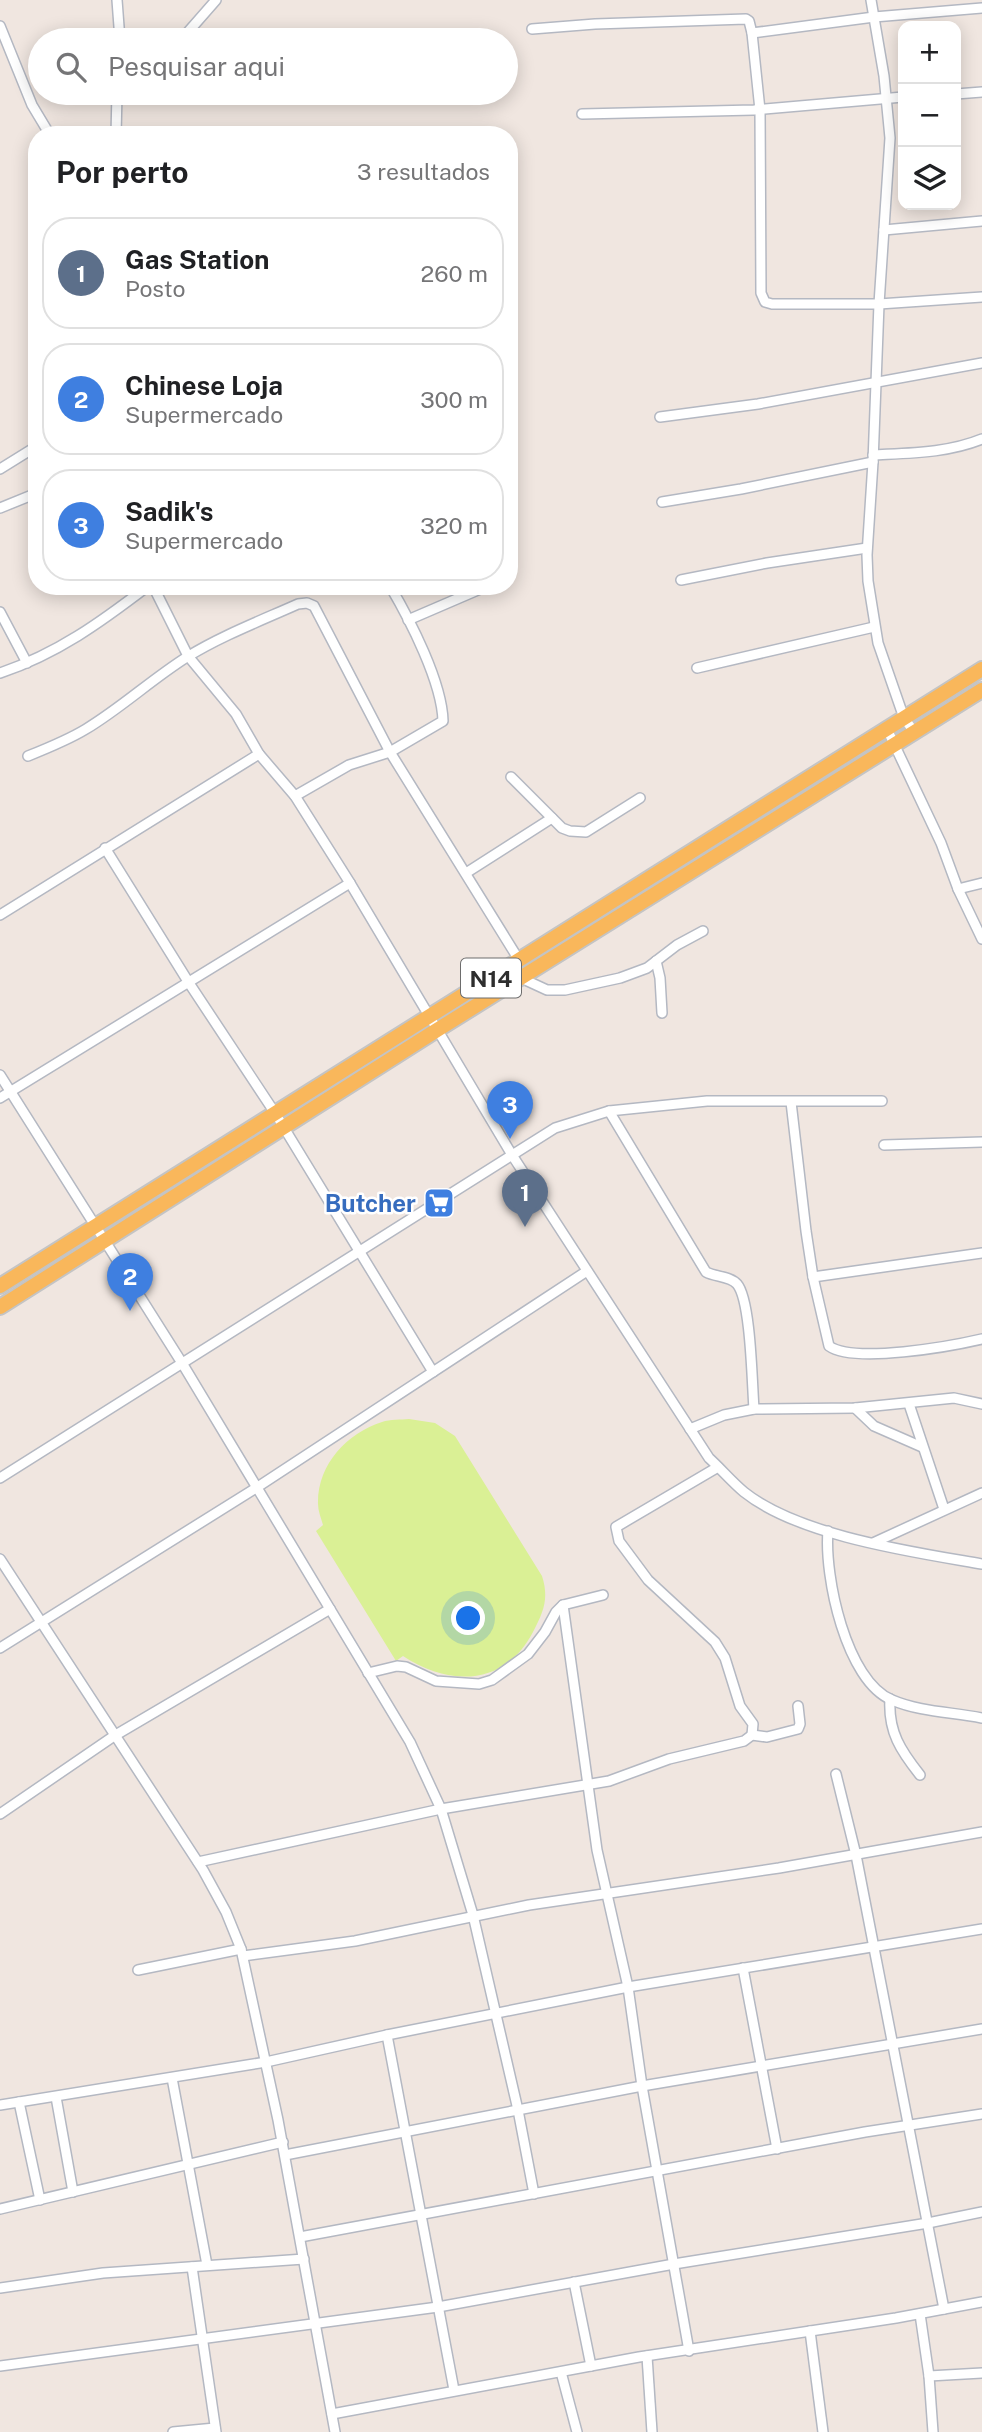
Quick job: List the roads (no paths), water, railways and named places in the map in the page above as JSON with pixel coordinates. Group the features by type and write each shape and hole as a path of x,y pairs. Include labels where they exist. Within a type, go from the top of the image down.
{"main road":[{"name":"N14","path":"0,1286 982,669"},
{"name":"N14","path":"0,1307 982,690"},
{"path":"610,903 619,917"}],"street":[{"path":"117,0 119,28"},
{"path":"192,28 216,0"},
{"path":"871,0 890,138 879,304 867,548 868,581 874,627 891,682 904,718 915,733"},
{"path":"752,33 874,17 982,8"},
{"path":"532,29 741,18 749,21 760,110 761,293 765,302 879,304 982,297"},
{"path":"0,26 28,95"},
{"path":"961,94 982,92"},
{"path":"582,114 760,110 898,97"},
{"path":"32,105 45,126"},
{"path":"116,126 117,105"},
{"path":"884,230 982,221"},
{"path":"660,417 758,404 876,380 982,363"},
{"path":"662,502 873,458 931,451 982,439"},
{"path":"0,469 28,452"},
{"path":"0,508 28,497"},
{"path":"681,580 767,563 867,548"},
{"path":"0,673 27,663 98,625 139,595"},
{"path":"156,595 188,656 236,714 259,754 295,796 512,1155 709,1458 746,1493 788,1517 873,1543 982,1564"},
{"path":"295,796 349,765 390,751 443,721 433,679 395,595"},
{"path":"408,620 465,595"},
{"path":"28,756 65,742 88,728 188,656 219,639 298,604 307,603 314,606 390,751 519,960"},
{"path":"0,612 27,663"},
{"path":"697,668 874,627"},
{"path":"887,729 941,843 982,939"},
{"path":"0,915 259,754"},
{"path":"511,778 562,828 570,831 586,831 640,798"},
{"path":"466,873 552,818"},
{"path":"105,848 189,983 275,1113 433,1372"},
{"path":"0,1098 350,883"},
{"path":"958,888 982,883"},
{"path":"521,978 547,990 565,990 620,978 647,968 677,945 703,931"},
{"path":"656,961 662,1013"},
{"path":"0,1075 182,1363 410,1742 441,1809 473,1915 518,2110 534,2194"},
{"path":"0,1478 555,1128 595,1113 707,1101 882,1101"},
{"path":"791,1102 813,1277 829,1346 833,1349 863,1353 892,1352 947,1348 982,1339"},
{"path":"609,1111 706,1272 732,1280 738,1286 746,1315 754,1409"},
{"path":"884,1144 982,1142"},
{"path":"813,1277 982,1253"},
{"path":"0,1648 256,1488 587,1271"},
{"path":"690,1429 724,1415 754,1409 855,1408 954,1398 982,1404"},
{"path":"909,1404 944,1509"},
{"path":"855,1408 874,1426 922,1447"},
{"path":"718,1467 616,1527 616,1531 619,1541 648,1580 715,1642 725,1658 740,1706 753,1724 752,1735"},
{"path":"873,1543 982,1493"},
{"path":"828,1531 826,1551 829,1583 853,1656 867,1681 890,1699 917,1708 982,1718"},
{"path":"0,1559 198,1862 226,1912 242,1952 285,2155 335,2432"},
{"path":"368,1673 397,1666 406,1667 436,1681 479,1684 492,1680 528,1654 563,1605 603,1595"},
{"path":"563,1605 597,1850 628,1987 642,2086 689,2351"},
{"path":"0,1814 114,1736 330,1609"},
{"path":"890,1699 893,1729 899,1748 920,1775"},
{"path":"198,1862 441,1809 625,1777 669,1759 744,1741 752,1735 767,1737 798,1729 798,1706"},
{"path":"836,1774 856,1855 944,2309"},
{"path":"138,1970 242,1952 403,1933 473,1915 856,1855 982,1832"},
{"path":"0,2105 266,2062 628,1987 982,1929"},
{"path":"743,1968 777,2148"},
{"path":"285,2155 642,2086 982,2029"},
{"path":"387,2035 454,2390"},
{"path":"172,2078 207,2265"},
{"path":"56,2096 73,2192"},
{"path":"19,2102 40,2200"},
{"path":"300,2237 777,2148 982,2114"},
{"path":"0,2209 282,2142"},
{"path":"0,2366 438,2308 674,2264 982,2212"},
{"path":"0,2288 103,2273 304,2259"},
{"path":"173,2432 216,2430 192,2267"},
{"path":"574,2282 591,2366"},
{"path":"332,2414 647,2356 982,2302"},
{"path":"920,2314 929,2376 933,2432"},
{"path":"810,2331 822,2432"},
{"path":"647,2356 652,2432"},
{"path":"561,2372 578,2432"},
{"path":"929,2376 982,2373"}],"place":[{"name":"Sadik's","path":"510,1139"},
{"name":"Butcher","path":"439,1203"},
{"name":"Gas Station","path":"525,1227"},
{"name":"Chinese Loja","path":"130,1311"}]}
